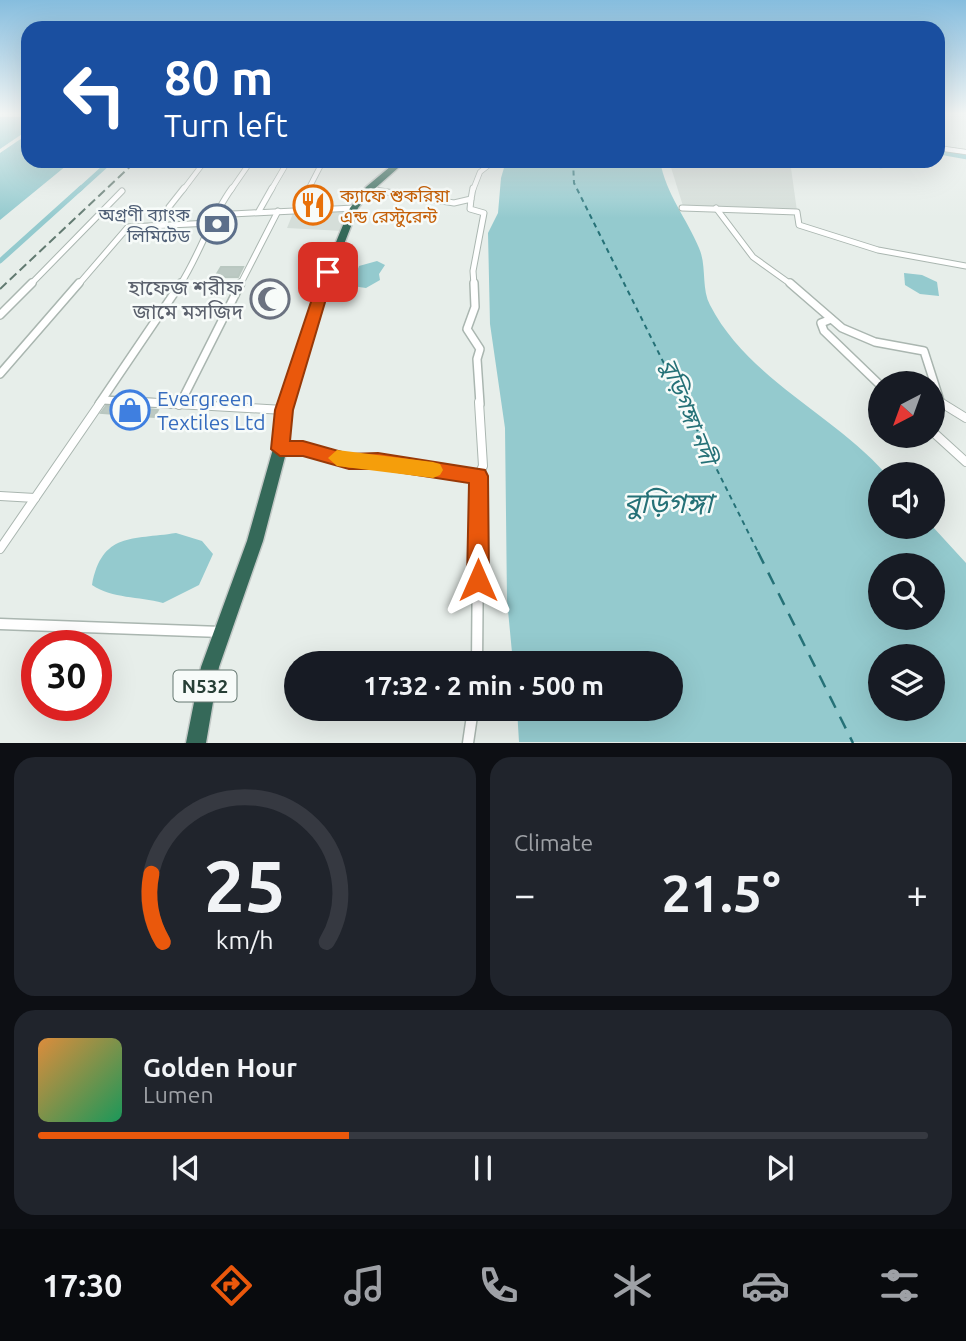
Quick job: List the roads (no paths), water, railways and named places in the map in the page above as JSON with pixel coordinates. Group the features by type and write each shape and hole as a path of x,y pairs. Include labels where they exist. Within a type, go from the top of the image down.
{"highway":[{"name":"N532","path":"196,743 205,686 222,632 244,577 280,449 284,410 321,290 354,208 369,189 394,168"}],"street":[{"path":"945,149 966,152"},
{"path":"169,207 200,168"},
{"path":"0,549 196,260 212,219 246,168"},
{"path":"259,211 284,168"},
{"path":"297,210 319,168"},
{"path":"477,651 478,476 483,466 477,359 480,349 467,329 467,323 475,307 473,271 484,213 470,209 471,199 477,176 484,168"},
{"path":"369,189 454,203 471,199"},
{"path":"0,316 122,191"},
{"path":"0,374 128,227 212,219 259,211 354,208"},
{"path":"682,208 797,212 799,225 823,233 878,250 966,266"},
{"path":"716,208 748,253 774,269 831,319 864,338 924,351 940,403 966,418"},
{"path":"178,405 278,211"},
{"path":"831,319 821,323 824,331 868,373"},
{"path":"103,400 284,410"},
{"path":"945,443 966,462"},
{"path":"280,449 303,449 349,461 378,461 478,476"},
{"path":"0,496 34,498"},
{"path":"0,624 222,632"},
{"path":"468,743 471,721"}],"water":[{"path":"6,149 21,149 21,168 63,168 0,220 0,153"},
{"name":"বুড়িগঙ্গা","path":"504,168 662,168 701,255 707,298 726,331 768,375 874,462 868,462 868,539 944,539 966,563 966,742 519,742 518,721 683,721 683,651 512,651 507,600 505,428 490,324 488,233 498,213"},
{"path":"377,261 385,265 379,274 380,280 366,288 352,286 359,266"},
{"path":"904,273 922,275 937,282 939,296 920,294 905,285"},
{"path":"176,533 202,541 213,554 199,585 163,603 117,595 92,585 103,556 111,547 133,539"}],"waterway":[{"path":"945,153 966,157"},
{"path":"79,190 103,168"},
{"path":"0,261 81,188"}],"railway":[{"path":"0,289 129,168"}],"place":[{"name":"ক্যাফে শুকরিয়া এন্ড রেস্টুরেন্ট","path":"313,205"},
{"name":"অগ্রণী ব্যাংক লিমিটেড","path":"217,224"},
{"name":"হাফেজ শরীফ জামে মসজিদ","path":"270,299"},
{"name":"Evergreen Textiles Ltd","path":"130,410"}],"water label":[{"name":"বুড়িগঙ্গা নদী","path":"689,411"}]}
